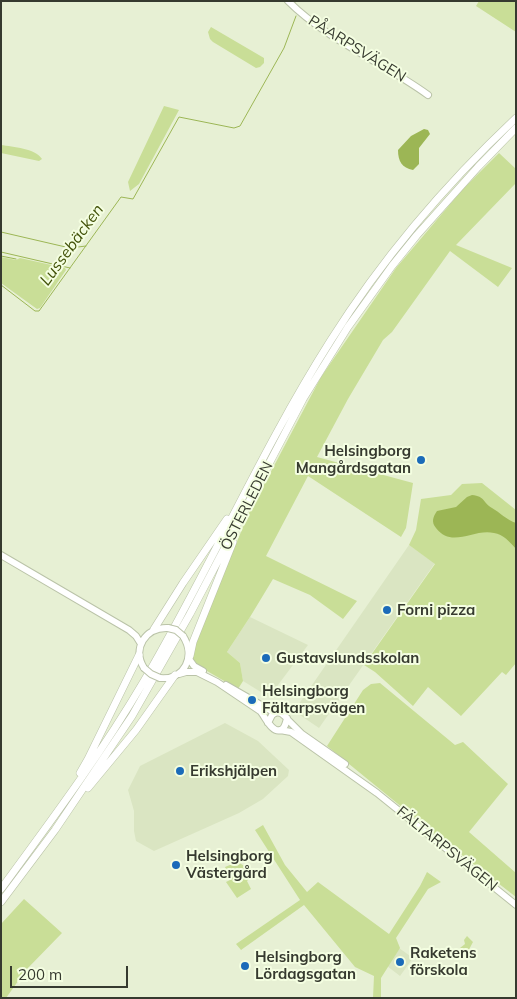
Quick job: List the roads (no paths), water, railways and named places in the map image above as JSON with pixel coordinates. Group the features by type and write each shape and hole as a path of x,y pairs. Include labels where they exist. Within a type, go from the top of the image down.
{"main road":[{"name":"PÅARPSVÄGEN","path":"288,1 313,22 412,83 428,95"},
{"path":"488,145 516,111"},
{"name":"ÖSTERLEDEN","path":"1,889 74,790 144,681 183,612 293,402 343,321 390,257 431,206 516,118"},
{"name":"ÖSTERLEDEN","path":"1,902 66,813 132,716 194,606 303,399 372,292 418,235 516,128"},
{"path":"498,148 516,133"},
{"path":"50,823 88,759 139,655 141,644 152,631 244,494"},
{"path":"139,655 144,668 160,678 169,678 183,670 245,509"},
{"path":"1,555 129,630 141,644"},
{"path":"66,813 136,730 177,674 192,671 204,675 260,711 273,729 280,730 287,720 281,713 275,713 198,669 189,658 190,649 184,636 176,630 168,628 152,631 129,630"},
{"path":"268,722 275,713"},
{"name":"FÄLTARPSVÄGEN","path":"287,720 302,734 343,762 377,793 516,905"},
{"name":"FÄLTARPSVÄGEN","path":"280,730 291,732 377,793"}],"waterway":[{"name":"Lussebäcken","path":"1,285 35,311 39,311 121,197 133,199 179,117 234,128 240,126 284,48 296,16"},
{"path":"1,232 70,248 86,246"},
{"path":"1,252 70,268"},
{"path":"1,256 16,259"}],"place":[{"name":"Helsingborg Mangårdsgatan","path":"421,460"},
{"name":"Forni pizza","path":"387,610"},
{"name":"Gustavslundsskolan","path":"266,658"},
{"name":"Helsingborg Fältarpsvägen","path":"252,700"},
{"name":"Erikshjälpen","path":"180,771"},
{"name":"Helsingborg Västergård","path":"176,865"},
{"name":"Raketens förskola","path":"400,962"},
{"name":"Helsingborg Lördagsgatan","path":"245,966"}]}
